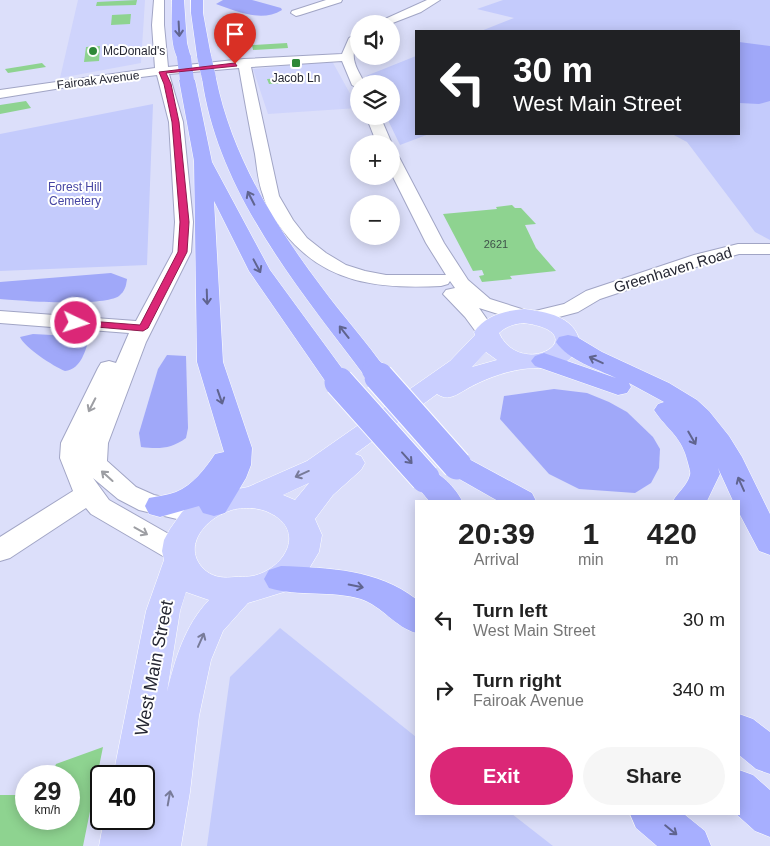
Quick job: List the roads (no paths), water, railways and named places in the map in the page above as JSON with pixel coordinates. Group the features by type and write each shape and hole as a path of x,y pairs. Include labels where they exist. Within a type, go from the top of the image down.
{"highway":[{"path":"178,0 180,43 202,161 210,362 238,448 238,462 232,480 206,510"},
{"path":"197,0 197,14 204,56 217,115 235,162 260,214 302,277 373,370 490,500"},
{"path":"202,161 260,271 339,382 446,500"},
{"path":"568,341 586,354 673,396 694,411 723,447 770,543"},
{"path":"534,361 656,401 674,414 690,433 700,452 705,474 694,497 690,500"},
{"path":"160,506 184,501 213,480 224,465 233,430"},
{"path":"457,465 519,500"},
{"path":"281,579 358,586 379,592 415,618"},
{"path":"740,732 770,756"},
{"path":"740,790 770,817"},
{"path":"652,815 690,846"}],"main road":[{"name":"Greenhaven Road","path":"376,434 459,366 498,321 506,318 530,317"},
{"path":"530,317 558,326 565,332 568,341"},
{"path":"487,335 490,344 506,357 534,361"},
{"name":"Greenhaven Road","path":"376,434 409,417 461,380 484,370 534,361 563,352 568,341"},
{"path":"252,497 317,468 376,434"},
{"path":"300,518 308,502 320,488 376,434"},
{"path":"252,497 270,500 287,507 300,518 306,533 305,549 297,565 281,579 261,588 238,592 215,590 196,582 184,570 179,557 180,541 186,527 206,510 232,499 252,497"},
{"name":"West Main Street","path":"135,765 164,608 179,557"},
{"path":"160,846 170,792 180,716 192,660 209,623 238,592"},
{"path":"120,846 122,830"}],"street":[{"path":"159,0 158,25 163,74 159,85 168,120 172,150 173,233 168,252 135,327 73,443 72,458 84,487 100,507 179,557"},
{"path":"312,18 296,14 337,0"},
{"path":"400,16 435,0"},
{"path":"350,43 346,57 354,75"},
{"name":"Fairoak Avenue","path":"0,94 244,63 346,57"},
{"path":"244,63 271,196 278,210 303,245 327,263 357,275 397,281 441,280"},
{"path":"400,175 435,243 461,284 483,303 530,317"},
{"path":"435,243 434,259 441,280 472,313 487,335"},
{"name":"Greenhaven Road","path":"530,317 572,308 593,295 620,284 701,259 738,250 769,249 750,259 634,294 586,315 576,325 568,341"},
{"path":"0,317 135,327"},
{"path":"135,327 135,342 96,443 95,461 100,470 127,493 160,506 206,510"},
{"path":"0,550 89,493"}],"water":[{"path":"223,0 252,0 281,8 282,10 266,16 257,16 216,4"},
{"path":"740,42 770,46 770,101 759,104 740,103"},
{"path":"111,273 127,279 123,292 119,296 110,299 62,302 0,299 0,282"},
{"path":"33,334 90,337 79,363 65,371 33,351 20,337"},
{"path":"167,355 186,356 188,428 186,438 165,447 141,447 139,433 158,369"},
{"path":"554,389 587,393 609,402 627,412 653,437 660,449 659,468 651,483 635,493 579,489 549,474 500,419 504,396"}],"place":[{"name":"McDonald's","path":"93,51"},
{"name":"Jacob Ln","path":"296,63"}],"park label":[{"name":"Forest Hill Cemetery","path":"75,194"}]}
